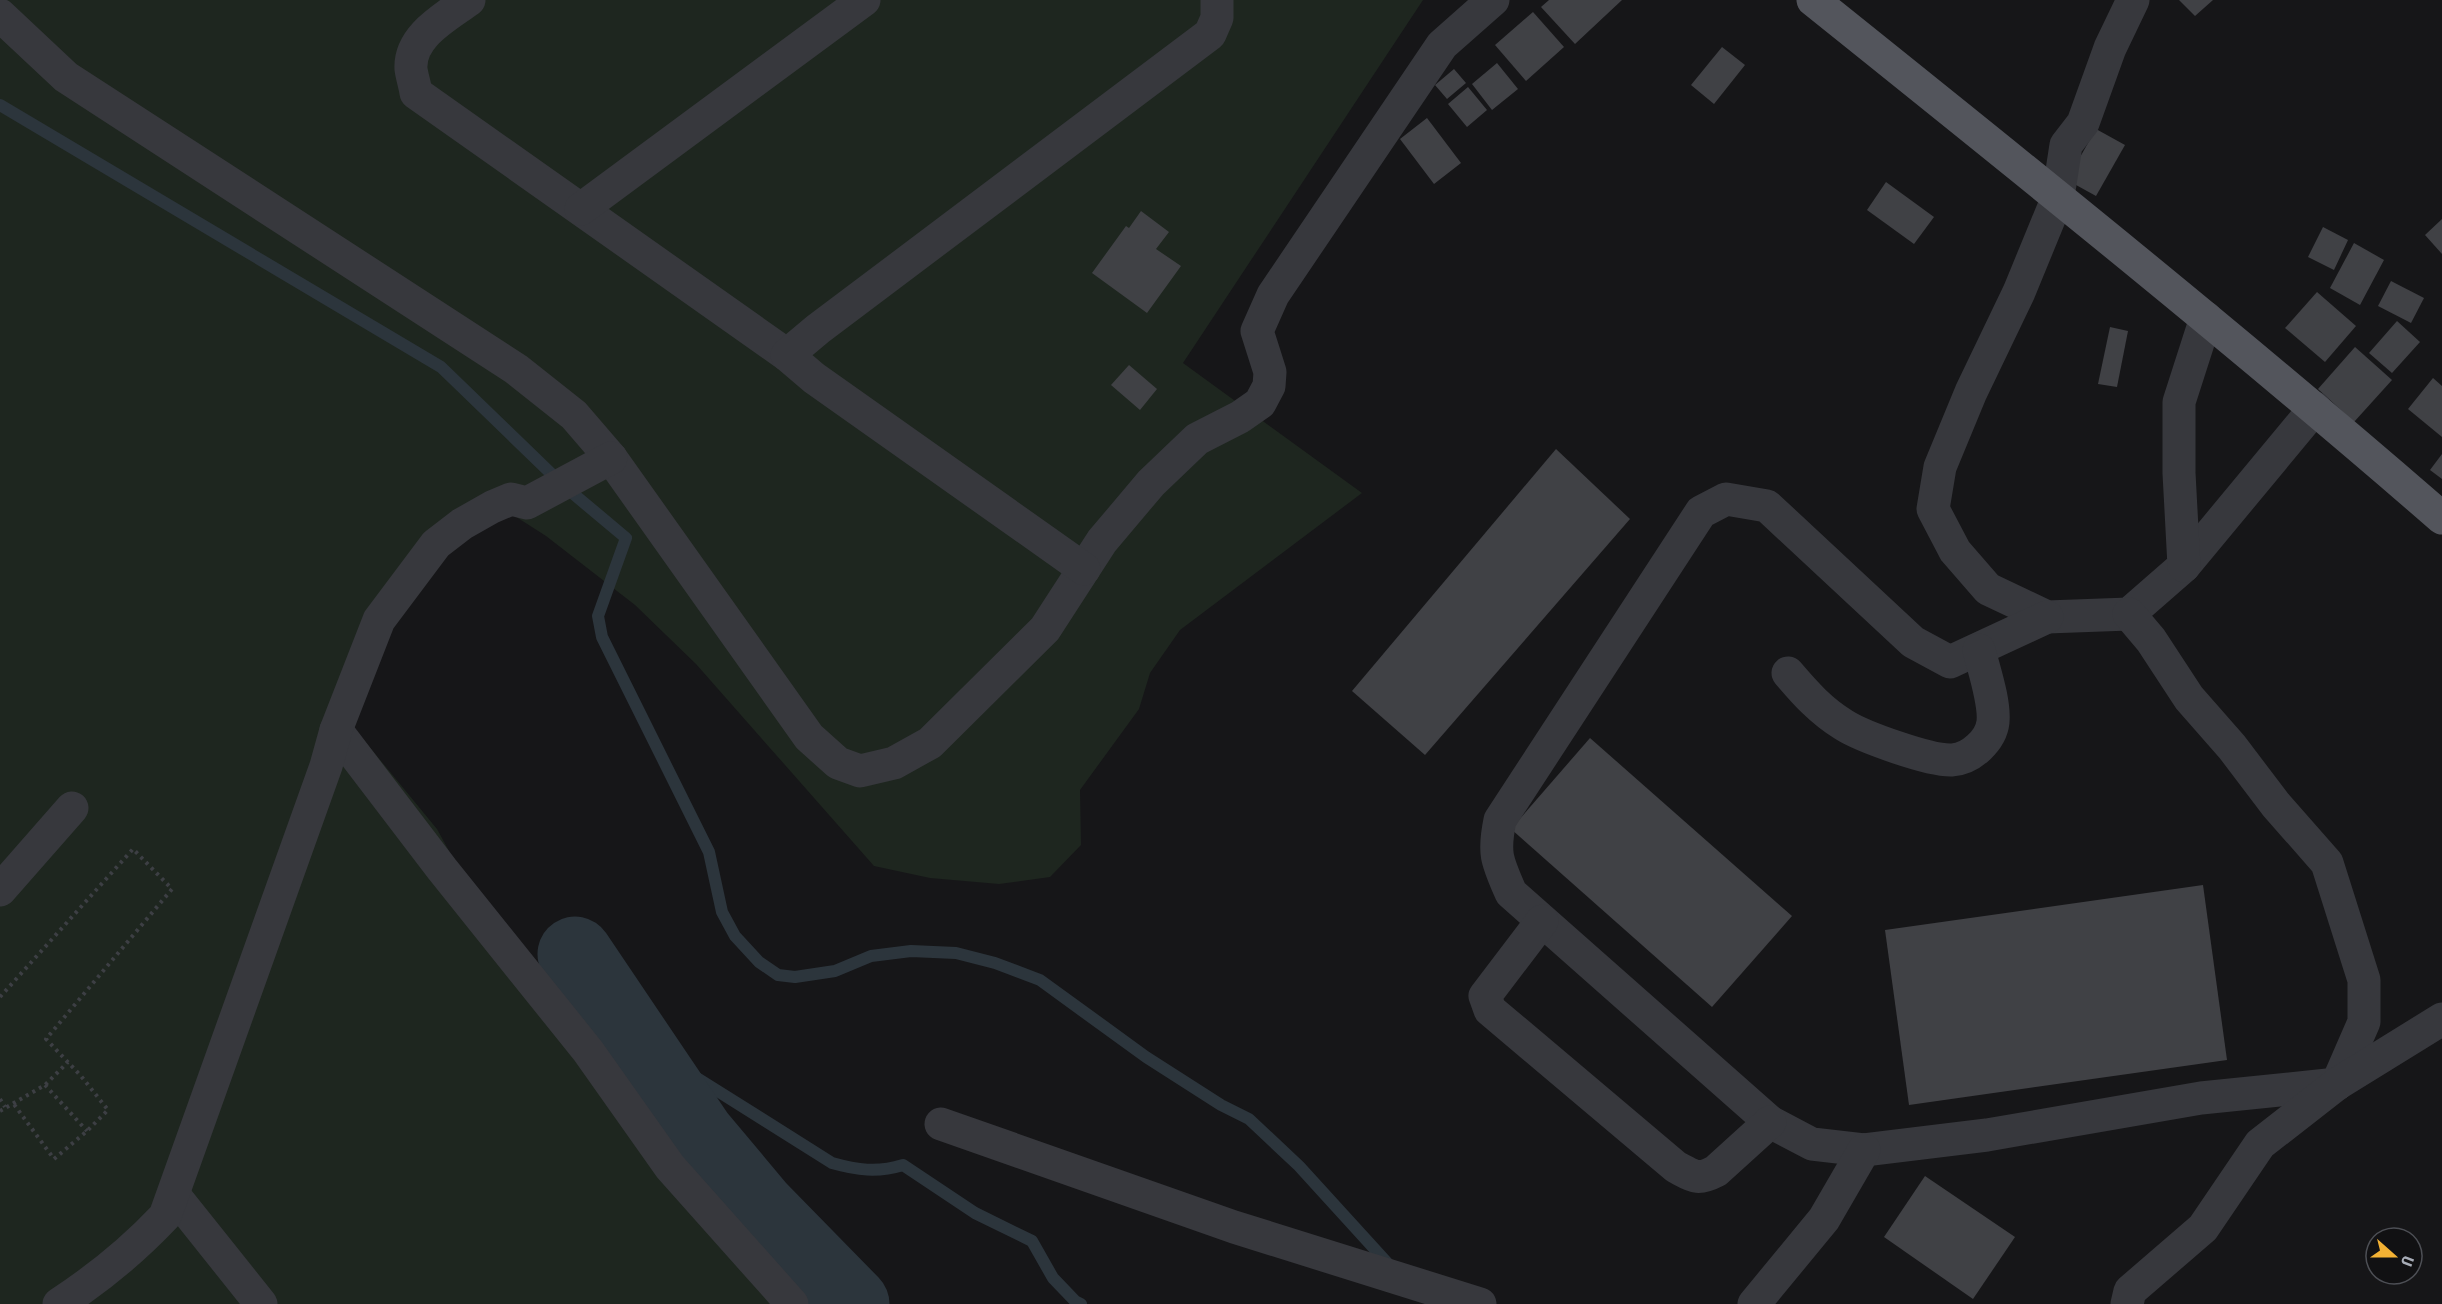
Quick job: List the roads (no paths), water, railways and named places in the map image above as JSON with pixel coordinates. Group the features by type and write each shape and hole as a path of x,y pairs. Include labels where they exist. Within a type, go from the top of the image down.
{"main road":[{"path":"1813,0 2206,318 2315,408 2442,518"}],"street":[{"path":"469,0 424,34 414,51 411,68 416,93 1084,569"},
{"path":"581,209 864,0"},
{"path":"787,356 818,329 1210,34 1217,18 1219,8 1217,0"},
{"path":"0,15 66,77 516,369 574,415 599,464 786,704 809,737 838,763 860,771 894,763 930,742 1045,629 1102,541 1151,483 1197,439 1240,417 1260,402 1269,386 1270,372 1257,331 1273,295 1442,45 1493,0"},
{"path":"2047,617 1988,589 1955,551 1933,509 1940,467 1971,392 2019,292 2058,197 2066,146 2083,123 2110,48 2133,0"},
{"path":"2184,566 2179,473 2179,402 2206,318"},
{"path":"2315,408 2184,566 2129,614 2047,617 1950,662 1913,642 1767,506 1726,499 1701,512 1500,820 1495,845 1500,868 1510,893 1770,1122 1812,1144 1864,1150 1987,1135 2201,1098 2337,1084"},
{"path":"59,1304 98,1279 165,1216 326,766 336,730 379,620 436,544 462,524 511,499 527,502 599,464"},
{"path":"2129,614 2151,640 2189,698 2232,747 2276,805 2327,863 2364,980 2364,1023 2337,1084"},
{"path":"1788,673 1818,707 1846,727 1935,758 1953,760 1964,757 1982,744 1993,721 1979,650"},
{"path":"336,730 442,869 588,1051 670,1167 792,1304"},
{"path":"0,890 72,808"},
{"path":"1542,921 1485,996 1490,1010 1676,1167 1695,1177 1706,1176 1716,1171 1770,1122"},
{"path":"2128,1298 2203,1228 2260,1144 2337,1084 2442,1019"},
{"path":"940,1124 1234,1227 1480,1304"},
{"path":"1754,1304 1824,1219 1864,1150"},
{"path":"174,1195 261,1304"}],"waterway":[{"path":"0,105 441,367 564,486 626,538 598,616 602,637 709,852 722,912 735,936 759,962 778,975 795,977 835,971 871,956 911,951 956,953 995,963 1040,980 1146,1057 1221,1105 1249,1119 1299,1166 1391,1267"},
{"path":"575,954 697,1135 759,1209 852,1304"},
{"path":"615,1015 689,1073 832,1163 867,1170 903,1165 975,1213 1032,1241 1053,1278 1075,1301 1081,1304"}]}
